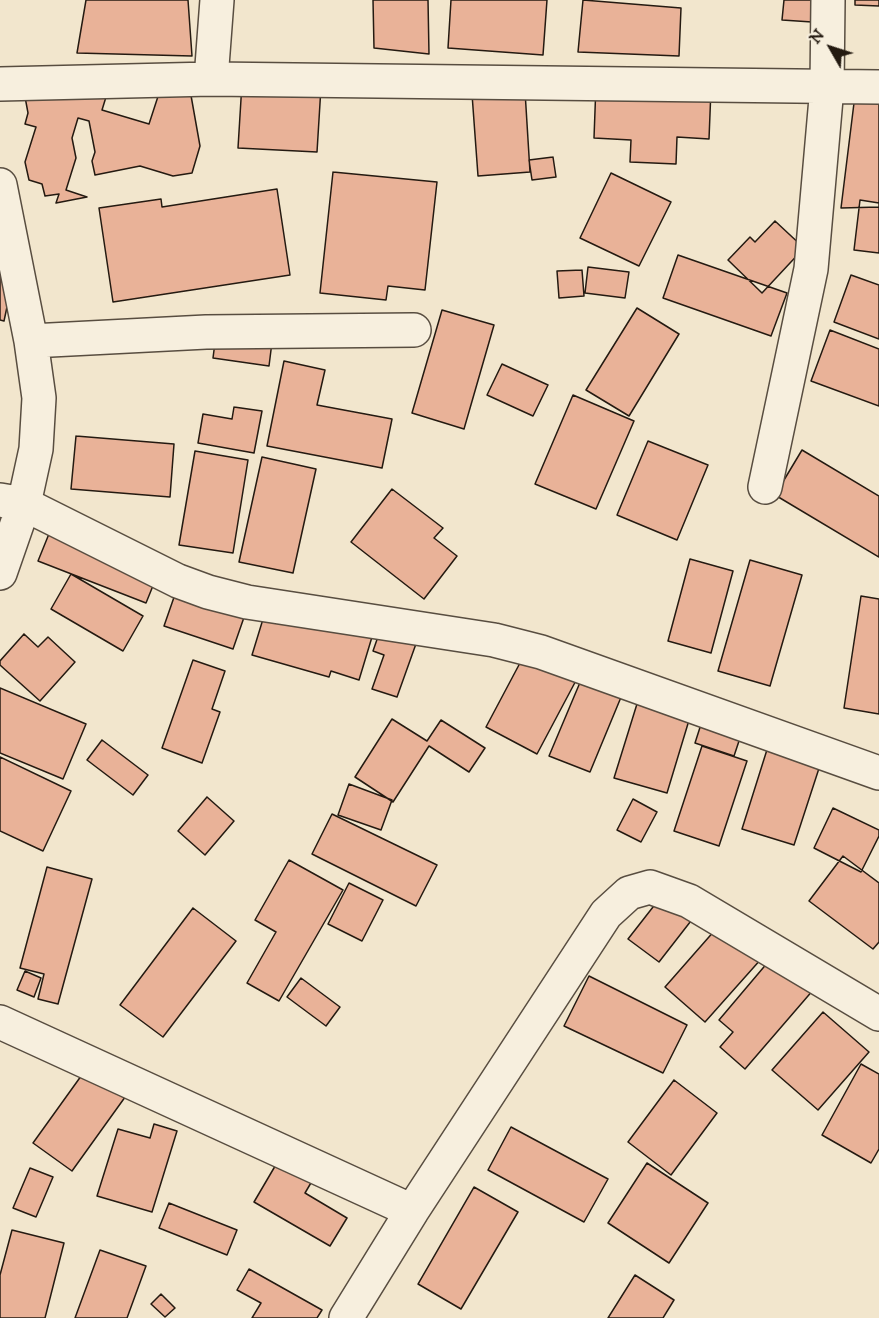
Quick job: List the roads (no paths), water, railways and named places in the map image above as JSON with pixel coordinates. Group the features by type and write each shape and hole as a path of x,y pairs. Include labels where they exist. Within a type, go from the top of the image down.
{"street":[{"path":"211,79 217,0"},
{"path":"765,487 811,269 826,87 828,0"},
{"path":"0,84 211,79 879,87"},
{"path":"0,185 31,341 39,398 36,449 12,502 0,573"},
{"path":"31,341 206,332 414,330"},
{"path":"12,502 178,581 208,592 247,602 494,640 541,652 879,773"},
{"path":"361,1312 412,1211 606,914 629,893 650,887 689,901 879,1014"},
{"path":"0,1022 412,1211"}]}
